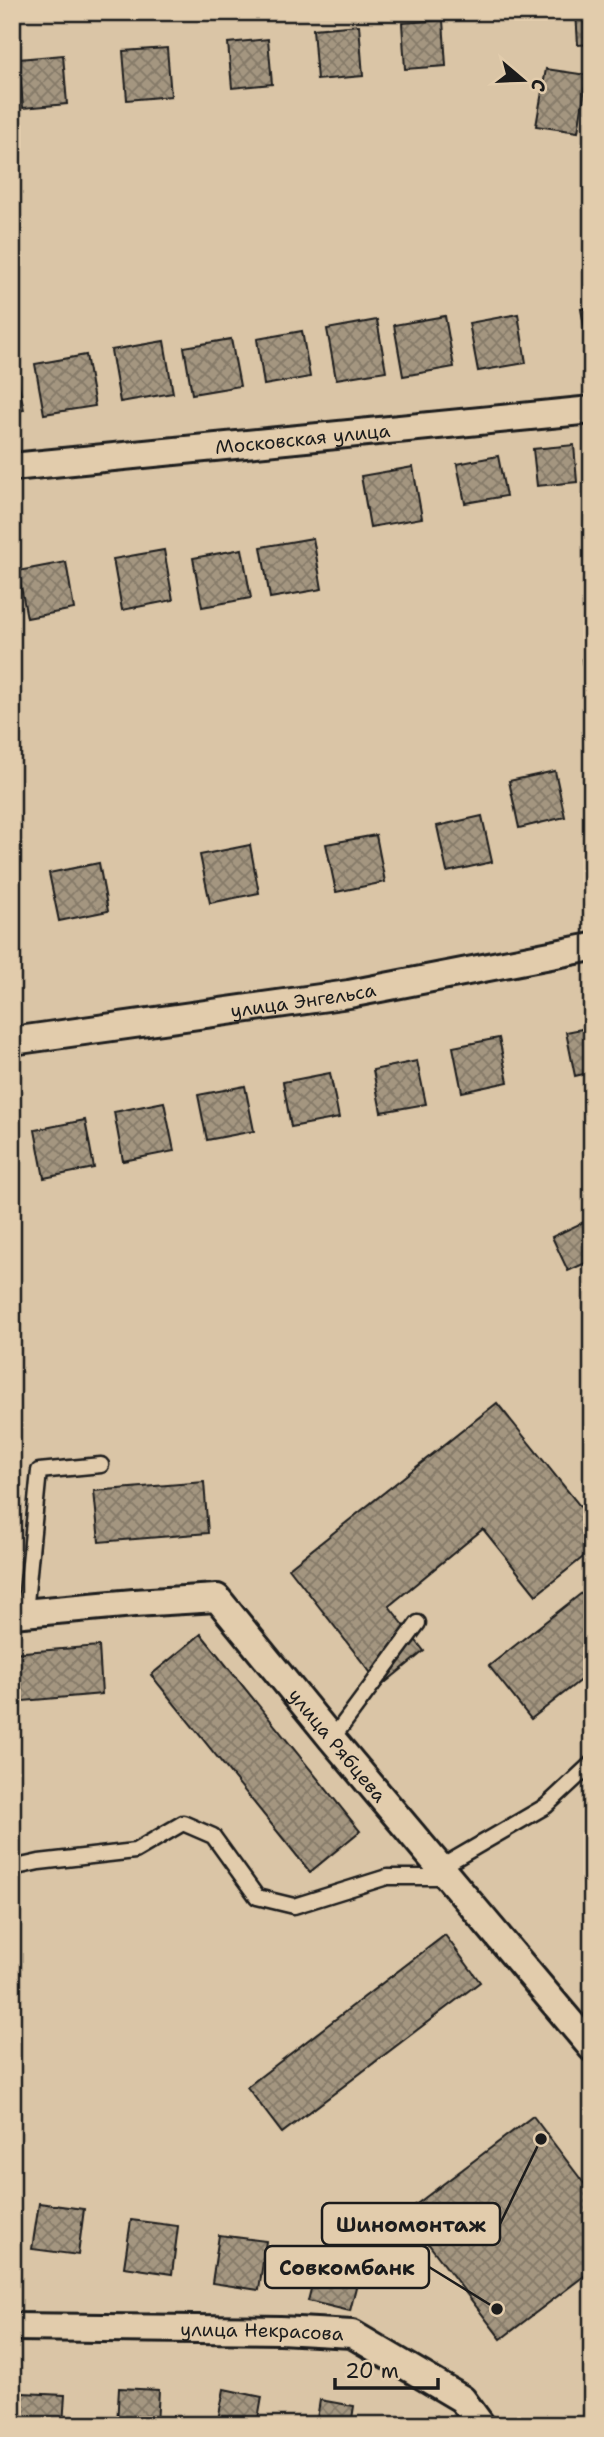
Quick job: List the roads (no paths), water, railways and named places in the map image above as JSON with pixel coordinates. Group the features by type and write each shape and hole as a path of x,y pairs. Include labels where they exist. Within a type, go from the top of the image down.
{"street":[{"name":"Московская улица","path":"12,467 592,410"},
{"name":"улица Энгельса","path":"12,1041 349,994 592,947"},
{"name":"улица Рябцева","path":"19,1614 217,1598 592,2048"},
{"name":"улица Некрасова","path":"12,2328 280,2330 352,2334 462,2399 481,2425"}],"lane":[{"path":"19,1614 39,1471 101,1465"},
{"path":"332,1739 418,1623"},
{"path":"12,1868 39,1862 135,1852 183,1823 213,1836 257,1896 294,1906 387,1877 446,1872 546,1806 592,1763"}],"place":[{"name":"Шиномонтаж","path":"541,2139"},
{"name":"Совкомбанк","path":"497,2309"}]}
